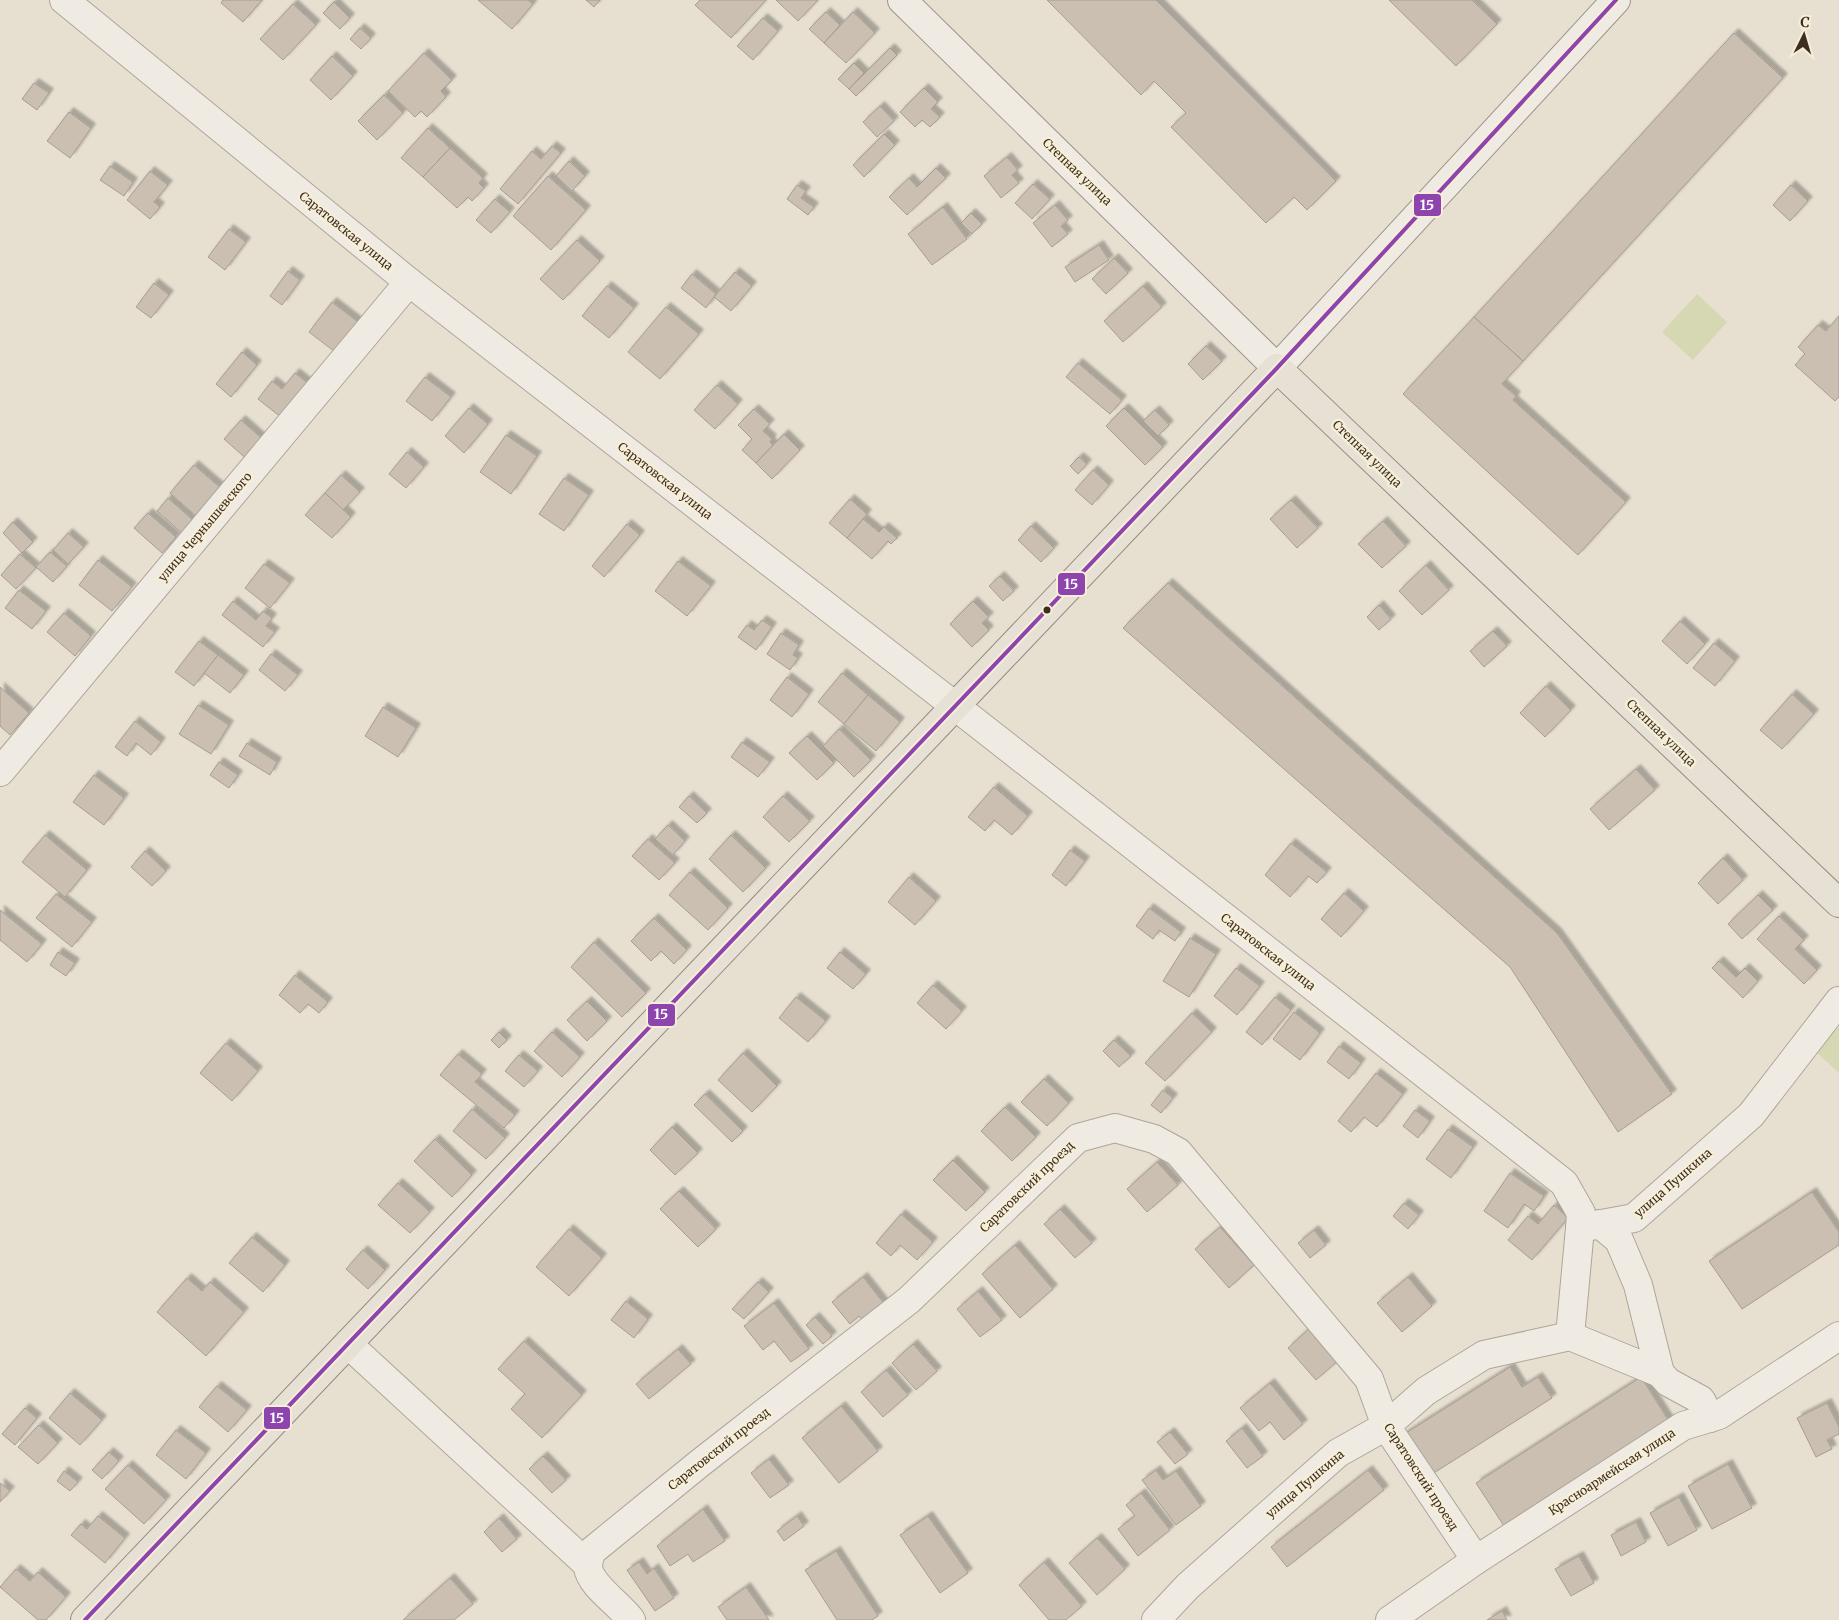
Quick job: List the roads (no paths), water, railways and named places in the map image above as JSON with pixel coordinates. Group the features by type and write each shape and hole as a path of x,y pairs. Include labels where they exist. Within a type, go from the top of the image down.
{"main road":[{"path":"85,1620 1277,368"},
{"name":"Степная улица","path":"1277,368 1839,903"}],"street":[{"name":"Саратовская улица","path":"64,0 409,282 955,706 1564,1183 1590,1226"},
{"name":"Степная улица","path":"902,0 1277,368"},
{"path":"1277,368 1616,0"},
{"name":"улица Чернышевского","path":"0,772 409,282"},
{"name":"улица Пушкина","path":"1590,1226 1634,1218 1751,1115 1839,1002"},
{"name":"Саратовский проезд","path":"588,1565 592,1551 700,1463 909,1300 1078,1138 1115,1128 1154,1139 1178,1152 1369,1379 1386,1426 1476,1560"},
{"path":"1660,1373 1638,1285 1619,1240 1590,1226 1570,1336 1660,1373 1668,1382 1701,1400 1710,1418"},
{"name":"улица Пушкина","path":"1156,1620 1188,1586 1338,1454 1386,1426 1426,1391 1484,1355 1570,1336"},
{"name":"Красноармейская улица","path":"1390,1620 1476,1560 1683,1426 1720,1415 1839,1336"},
{"path":"348,1344 588,1565 591,1578 625,1611 631,1620"}]}
